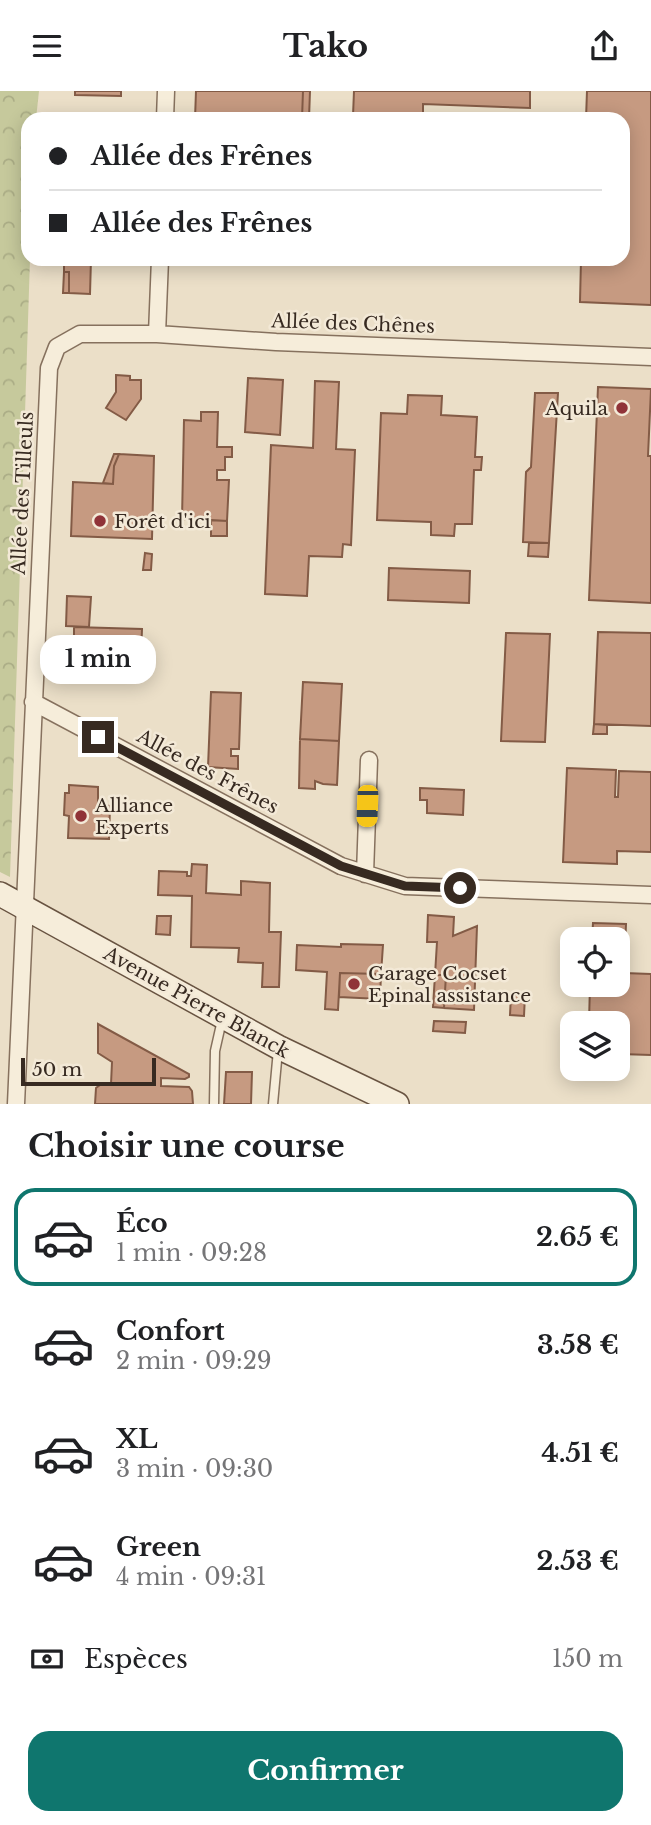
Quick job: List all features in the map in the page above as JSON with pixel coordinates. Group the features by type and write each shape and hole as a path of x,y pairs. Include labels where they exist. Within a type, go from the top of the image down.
{"street":[{"path":"165,112 166,91"},
{"path":"156,334 160,266"},
{"name":"Allée des Chênes","path":"57,347 80,334 156,334 276,342 651,357"},
{"name":"Allée des Tilleuls","path":"16,1104 49,368 57,347"},
{"name":"Allée des Frênes","path":"33,702 341,866 365,874 405,886 651,895"},
{"path":"365,874 369,760"},
{"name":"Avenue Pierre Blanck","path":"0,894 278,1047 397,1104"}],"lane":[{"path":"214,1104 215,1051 223,1017"},
{"path":"273,1104 278,1047"}],"green space":[{"path":"0,91 39,91 37,112 21,112 21,266 30,266 10,877 0,872"}],"building":[{"path":"75,91 121,91 121,96 75,95"},
{"path":"196,91 303,91 302,112 195,112"},
{"path":"303,91 310,91 309,112 302,112"},
{"path":"354,91 530,91 530,108 423,104 423,112 353,112"},
{"path":"587,91 651,91 651,305 580,302 581,266 630,266 630,112 586,112"},
{"path":"64,266 91,266 90,294 69,293 69,272 64,272"},
{"path":"64,272 69,272 69,293 63,293"},
{"path":"116,375 130,376 130,380 141,380 141,399 126,420 106,408 116,392"},
{"path":"248,378 283,380 280,435 245,432"},
{"path":"315,381 339,382 336,449 355,450 351,545 343,544 342,557 309,556 307,596 265,594 271,445 313,448"},
{"path":"598,387 651,389 648,456 651,456 651,603 589,600"},
{"path":"535,393 558,393 549,543 523,542 526,472 531,467"},
{"path":"408,395 442,396 441,415 477,417 475,457 482,457 481,470 474,470 472,524 455,524 454,536 431,535 431,522 377,520 381,413 407,414"},
{"path":"201,412 218,412 217,447 232,447 232,457 225,457 225,470 217,470 217,480 229,480 227,521 182,519 184,420 201,421"},
{"path":"114,454 119,454 114,466 113,484 103,483"},
{"path":"119,454 154,456 152,539 71,536 73,482 113,484 114,466"},
{"path":"211,520 227,521 227,536 211,536"},
{"path":"529,543 549,543 548,557 528,556"},
{"path":"145,553 152,554 151,570 143,570"},
{"path":"389,568 470,571 469,603 388,600"},
{"path":"67,596 91,597 89,627 66,626"},
{"path":"74,627 142,629 140,682 72,681 72,668 64,667 66,639 74,640"},
{"path":"598,632 651,633 651,726 594,724"},
{"path":"506,633 550,634 545,742 501,741"},
{"path":"303,682 342,684 339,741 300,739"},
{"path":"211,692 241,693 239,749 231,749 231,756 238,756 238,769 208,767"},
{"path":"594,724 607,725 607,734 593,734"},
{"path":"300,739 339,741 337,785 315,781 315,789 299,788"},
{"path":"567,768 616,770 615,797 618,797 619,771 651,772 651,852 617,851 617,864 563,862"},
{"path":"69,785 98,787 98,805 110,806 109,839 68,838 69,816 64,815 65,793 69,793"},
{"path":"420,788 464,790 463,815 427,813 427,800 420,800"},
{"path":"192,864 207,865 206,893 241,895 241,881 270,883 269,932 281,932 279,987 262,987 263,963 238,962 239,948 191,947 192,896 158,895 159,871 187,872 187,876 191,876"},
{"path":"428,915 454,917 453,936 477,926 474,1010 444,1008 446,975 435,975 437,942 427,942"},
{"path":"157,916 171,916 170,935 156,934"},
{"path":"593,923 626,924 626,927 593,927"},
{"path":"341,944 383,945 381,974 340,973 338,1010 325,1009 327,972 296,970 297,945 341,947"},
{"path":"340,973 381,974 380,999 339,997"},
{"path":"630,973 651,974 651,1055 630,1054 630,1011 589,1011 590,997 630,997"},
{"path":"435,975 446,975 444,1008 433,1007"},
{"path":"511,995 525,995 524,1016 510,1015"},
{"path":"434,1021 466,1022 465,1033 433,1031"},
{"path":"98,1024 189,1074 185,1079 161,1078 161,1086 189,1087 193,1104 95,1104 96,1088 111,1084 112,1062 98,1053"},
{"path":"226,1072 252,1072 251,1104 224,1104"}],"place":[{"name":"Aquila","path":"622,408"},
{"name":"Forêt d'ici","path":"100,521"},
{"name":"Alliance Experts","path":"81,816"},
{"name":"Garage Cocset Epinal assistance","path":"354,984"}],"route":[{"path":"98,737 341,866 405,886 460,888"}]}
